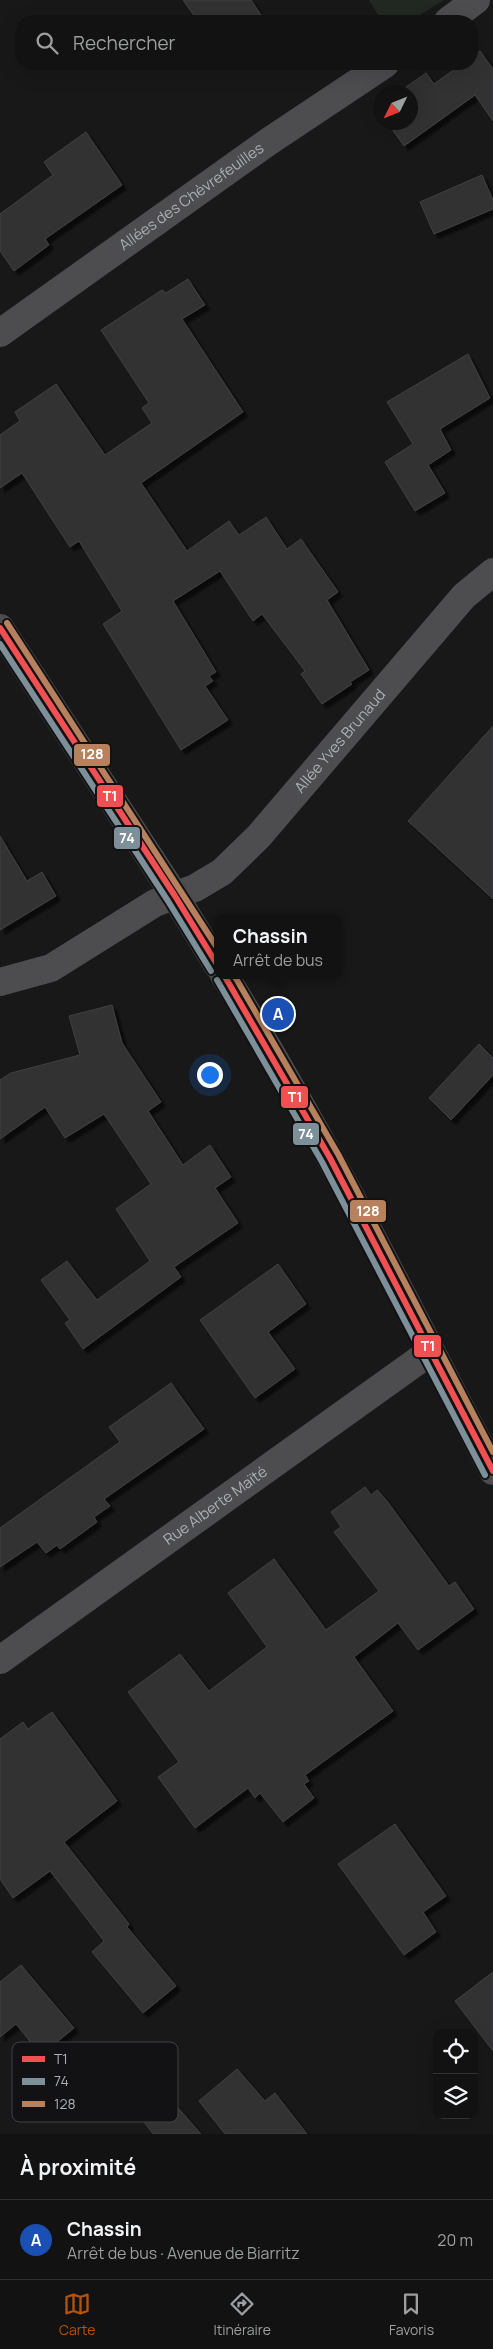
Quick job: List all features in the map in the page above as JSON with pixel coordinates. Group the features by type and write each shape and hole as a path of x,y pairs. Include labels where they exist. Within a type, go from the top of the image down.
{"main road":[{"path":"0,628 175,896 214,959"},
{"path":"227,979 276,1058 383,1256 430,1352 493,1471"}],"street":[{"path":"456,15 476,0"},
{"name":"Allées des Chèvrefeuilles","path":"0,333 268,142 376,70"},
{"name":"Allée Yves Brunaud","path":"0,982 51,968 155,903 195,888 222,872 259,836 464,596 493,572"},
{"name":"Rue Alberte Maïté","path":"0,1660 430,1352"}],"shaded area":[{"path":"369,0 444,0 420,15 378,15"}],"building":[{"path":"183,0 251,0 261,15 194,15"},
{"path":"480,51 493,69 493,121 475,95 404,146 393,130 418,130 418,85 409,85 426,73 434,84 454,70 478,70 478,52"},
{"path":"86,132 122,185 45,239 49,245 14,271 0,251 0,214 53,175 44,162"},
{"path":"482,175 493,200 493,209 434,234 420,202"},
{"path":"188,279 205,305 182,319 243,412 141,483 187,551 229,521 239,535 266,517 287,549 301,539 338,592 327,600 369,670 322,704 301,674 305,671 262,614 253,621 220,571 173,601 216,672 209,676 213,681 205,686 228,720 181,750 103,624 122,611 79,541 70,547 22,473 0,488 0,435 20,421 15,412 56,384 105,455 152,423 142,408 149,403 101,330 162,290 166,293"},
{"path":"468,354 490,398 440,429 451,450 428,465 445,493 415,511 385,462 413,444 387,402"},
{"path":"493,726 493,899 408,821"},
{"path":"0,836 27,881 42,872 56,896 0,930"},
{"path":"112,1005 122,1043 161,1102 148,1111 183,1165 210,1145 231,1177 215,1188 238,1223 174,1267 181,1277 83,1349 65,1323 70,1320 41,1280 67,1261 97,1300 150,1261 116,1209 151,1184 104,1114 65,1138 45,1107 0,1139 0,1080 11,1073 80,1055 69,1016"},
{"path":"479,1044 493,1058 493,1075 451,1120 429,1098"},
{"path":"278,1264 306,1304 268,1332 295,1369 255,1398 200,1320"},
{"path":"171,1383 204,1429 104,1499 110,1506 94,1517 97,1522 60,1549 57,1545 46,1553 37,1542 0,1567 0,1528 120,1442 109,1427"},
{"path":"365,1487 371,1495 377,1490 387,1501 449,1586 455,1582 474,1609 418,1650 398,1623 354,1657 393,1711 305,1775 309,1781 304,1784 314,1798 283,1822 260,1793 255,1798 248,1788 195,1828 158,1777 179,1762 128,1692 180,1654 209,1691 267,1647 228,1593 274,1559 326,1630 379,1591 334,1532 341,1527 331,1512"},
{"path":"52,1712 117,1801 64,1842 129,1924 127,1927 176,1986 143,2013 92,1952 104,1941 50,1871 13,1898 0,1879 0,1739 23,1722 28,1729"},
{"path":"395,1824 446,1896 423,1912 436,1932 404,1955 338,1864"},
{"path":"21,1965 74,2028 57,2042 31,2042 16,2024 0,2037 0,1982"},
{"path":"493,1972 493,2051 478,2029 455,2001"},
{"path":"237,2069 265,2101 275,2093 307,2134 225,2134 199,2101"},
{"path":"178,2108 201,2134 153,2134 144,2122 178,2122"}],"transit line":[{"name":"128","path":"7,623 214,943"},
{"name":"T1","path":"0,628 175,896 214,959"},
{"name":"74","path":"0,644 168,901 211,971"},
{"name":"T1","path":"226,979 330,1158 493,1471"},
{"name":"128","path":"236,979 338,1154 493,1452"},
{"name":"74","path":"217,980 322,1162 485,1475"}],"place":[{"name":"Chassin","path":"278,1014"}]}
